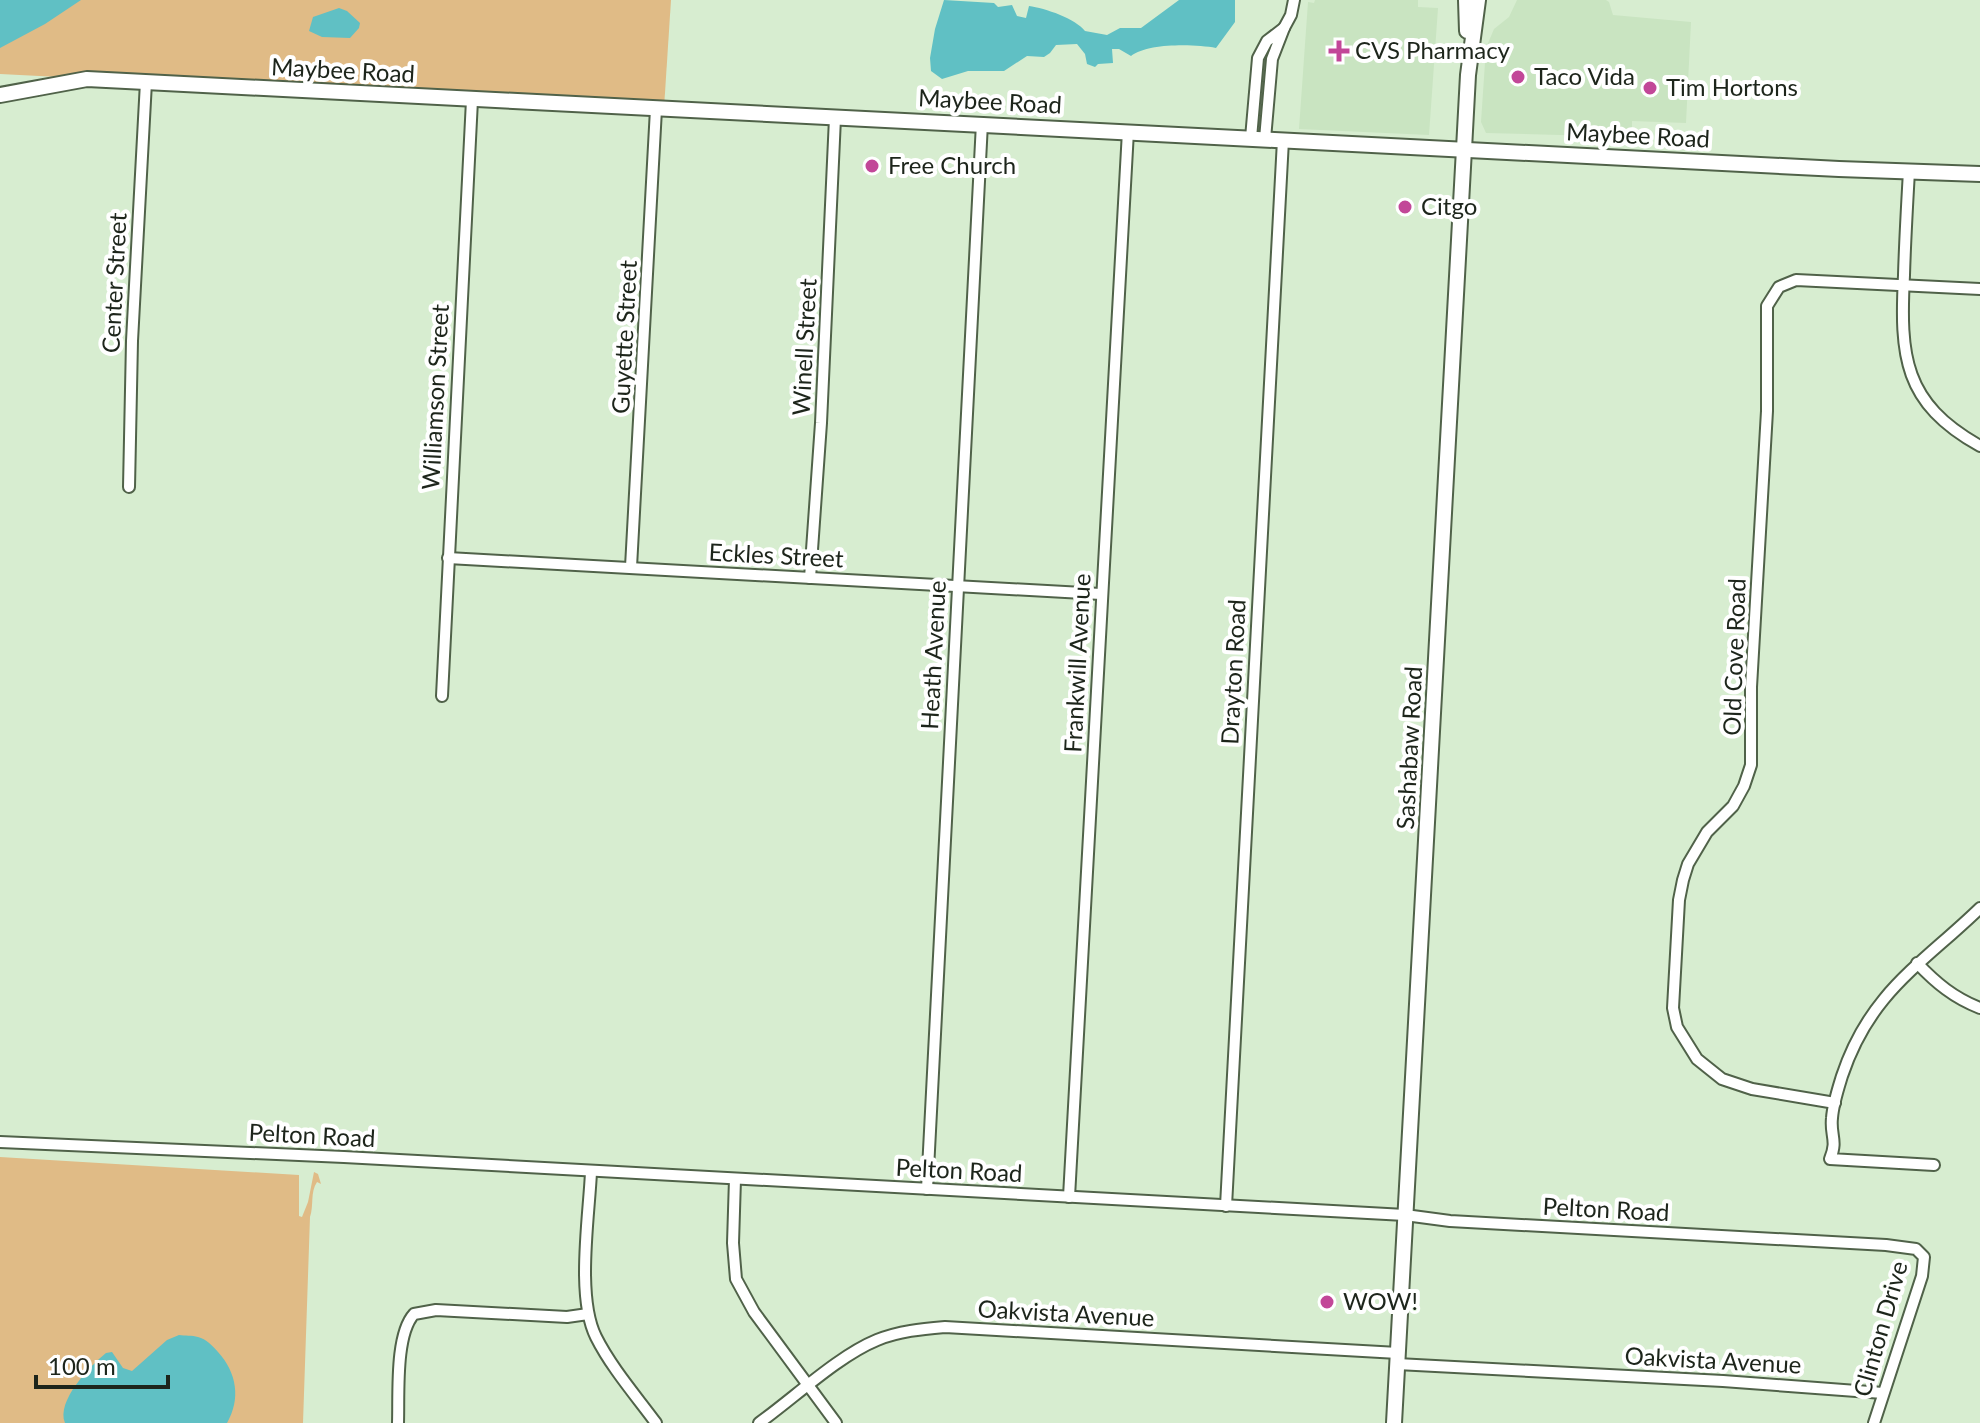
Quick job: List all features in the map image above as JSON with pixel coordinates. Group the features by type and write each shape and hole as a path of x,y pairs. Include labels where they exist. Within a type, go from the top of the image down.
{"main road":[{"name":"Sashabaw Road","path":"1466,0 1468,75"},
{"name":"Sashabaw Road","path":"1394,1423 1468,75 1478,0"},
{"name":"Maybee Road","path":"0,95 87,79 1980,174"}],"street":[{"path":"1258,138 1277,45 1291,15 1294,0"},
{"path":"1258,138 1256,71 1267,41 1284,28"},
{"path":"1256,71 1270,72"},
{"name":"Center Street","path":"129,487 132,341 146,82"},
{"name":"Williamson Street","path":"442,696 472,100"},
{"name":"Guyette Street","path":"631,567 656,109"},
{"name":"Winell Street","path":"810,578 820,439 835,118"},
{"name":"Heath Avenue","path":"927,1189 982,123"},
{"name":"Frankwill Avenue","path":"1069,1197 1128,131"},
{"name":"Drayton Road","path":"1226,1206 1283,140"},
{"path":"1909,171 1904,349 1919,392 1943,422 1980,446"},
{"name":"Old Cove Road","path":"1835,1103 1752,1089 1722,1079 1697,1059 1677,1027 1673,1008 1679,900 1688,864 1707,832 1733,806 1751,765 1751,687 1767,411 1767,306 1779,287 1796,280 1980,289"},
{"name":"Eckles Street","path":"448,558 1101,594"},
{"path":"1934,1165 1830,1159 1836,1145 1832,1118 1851,1049 1880,1002 1917,963 1980,908"},
{"path":"1917,963 1955,997 1980,1008"},
{"name":"Pelton Road","path":"0,1142 1405,1215 1450,1221 1916,1249"},
{"path":"591,1172 586,1262 588,1314 596,1337 656,1423"},
{"path":"735,1179 733,1252 736,1279 754,1312 836,1423"},
{"name":"Clinton Drive","path":"1874,1423 1922,1276 1924,1257 1916,1249"},
{"path":"398,1423 402,1343 406,1325 414,1314 423,1311 567,1317 588,1314"},
{"name":"Oakvista Avenue","path":"759,1423 833,1367 875,1341 925,1328 961,1328 1883,1393"}],"shaded area":[{"path":"0,0 671,0 664,108 0,74"},
{"path":"1315,0 1418,0 1418,7 1438,8 1429,135 1299,129 1308,2 1314,3"},
{"path":"1517,0 1606,0 1613,15 1691,22 1686,123 1632,121 1632,137 1486,133 1481,122 1486,48 1494,29 1509,17"},
{"path":"0,1157 299,1175 299,1216 302,1217 314,1172 318,1174 321,1184 317,1182 315,1186 310,1217 303,1423 0,1423"}],"water":[{"path":"0,0 81,0 0,48"},
{"path":"944,0 994,3 998,7 1012,5 1017,16 1026,18 1029,6 1036,7 1068,18 1085,31 1107,35 1120,28 1141,28 1179,0 1235,0 1235,22 1216,48 1184,45 1160,47 1131,56 1119,49 1112,49 1113,63 1095,67 1087,64 1085,54 1077,44 1056,45 1044,57 1027,56 1004,71 968,71 942,79 931,71 930,58"},
{"path":"339,8 360,23 350,38 322,37 309,31 313,17"},
{"path":"179,1335 196,1336 207,1341 229,1369 235,1396 227,1423 65,1423 65,1405 70,1395 106,1353 112,1352 123,1368 132,1371 167,1340"}],"place":[{"name":"CVS Pharmacy","path":"1339,51"},
{"name":"Taco Vida","path":"1518,77"},
{"name":"Tim Hortons","path":"1650,88"},
{"name":"Free Church","path":"872,166"},
{"name":"Citgo","path":"1405,207"},
{"name":"WOW!","path":"1327,1302"}]}
